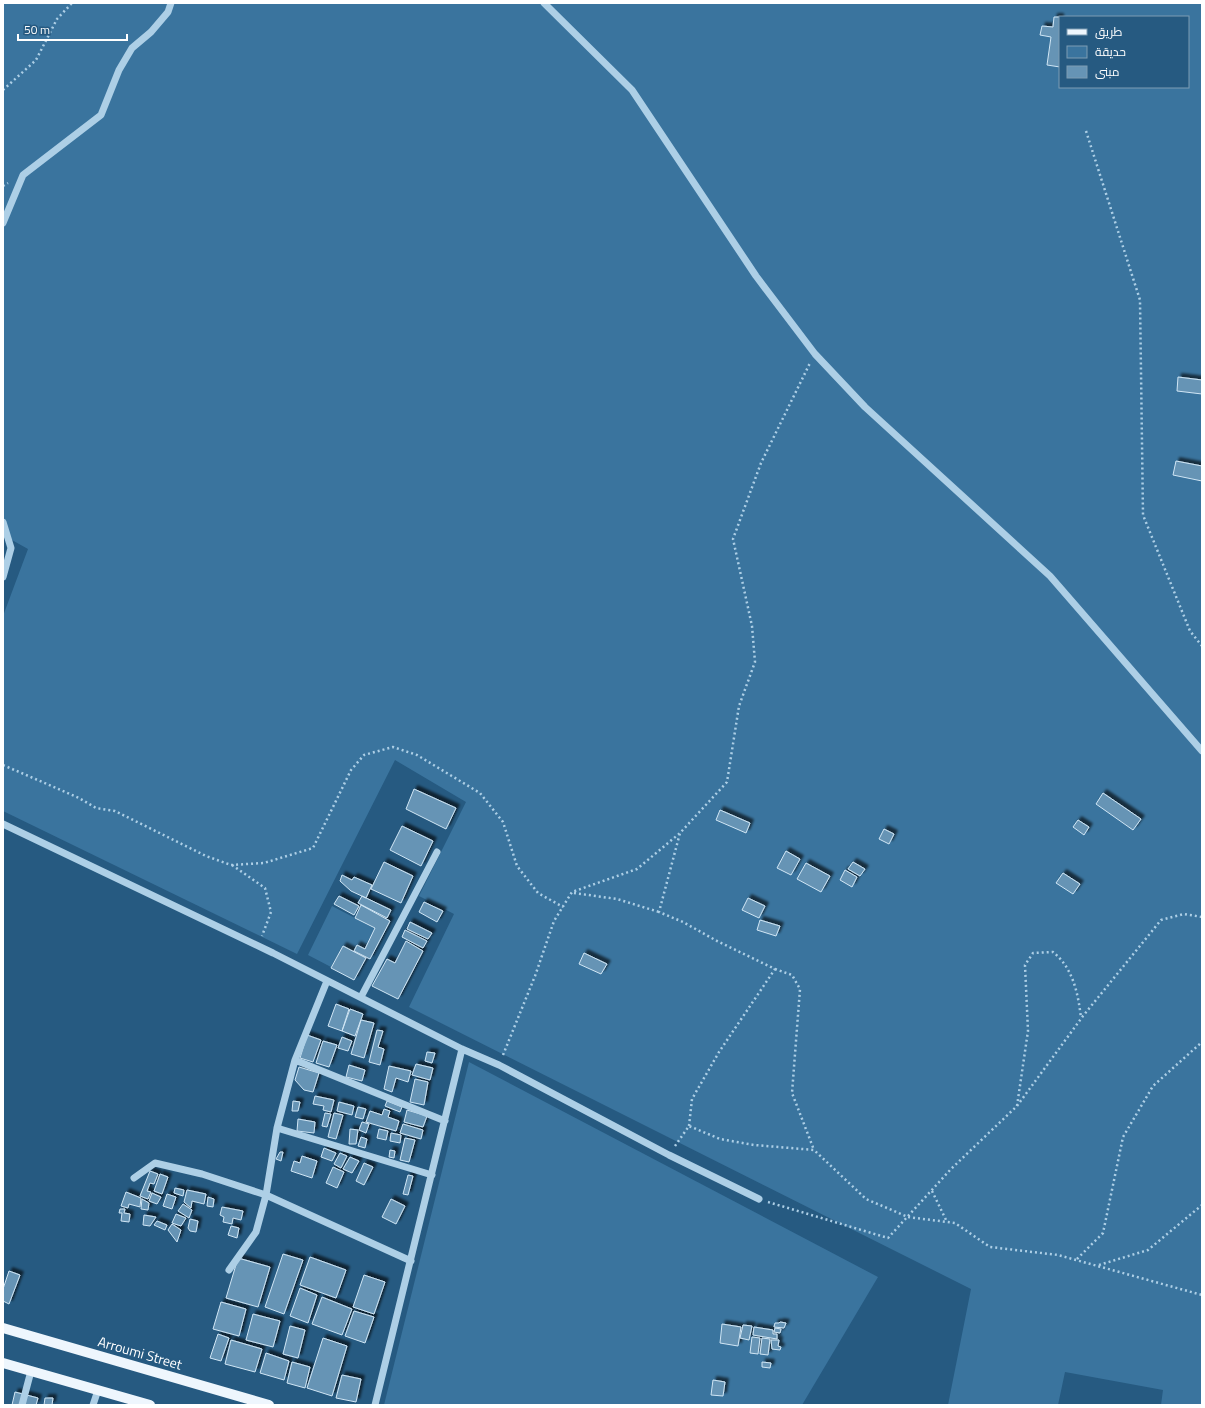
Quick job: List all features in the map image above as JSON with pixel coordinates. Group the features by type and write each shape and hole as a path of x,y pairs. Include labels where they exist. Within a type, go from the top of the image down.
{"main road":[{"name":"Arroumi Street","path":"3,1328 269,1405"},
{"path":"3,1363 150,1405"}],"street":[{"path":"3,223 23,175 101,115 119,70 132,48 151,32 168,12 171,3"},
{"path":"544,3 632,90 756,276 815,354 864,407 1050,576 1202,751"},
{"path":"3,522 11,548 3,577"},
{"path":"3,824 258,946 462,1049 499,1065 669,1155 759,1200"},
{"path":"361,997 437,852"},
{"path":"229,1270 256,1232 266,1196 277,1128 295,1060 327,980"},
{"path":"375,1405 462,1049"},
{"path":"295,1060 445,1121"},
{"path":"277,1128 432,1175"},
{"path":"134,1178 155,1163 202,1174 266,1196 411,1261"},
{"path":"22,1405 31,1371"},
{"path":"93,1405 98,1390"}],"path":[{"path":"3,90 36,60 57,19 72,3"},
{"path":"1086,131 1140,300 1143,515 1190,631 1202,646"},
{"path":"499,1065 535,976 554,921 572,892 636,868 680,833 727,782 739,706 755,662 752,626 733,540 761,463 815,354"},
{"path":"231,865 264,863 313,848 351,770 364,755 393,747 417,755 480,793 503,822 518,866 538,893 563,907"},
{"path":"3,765 79,798 96,808 115,811 206,856 231,865 265,888 271,912 258,946"},
{"path":"659,912 680,833"},
{"path":"572,892 617,899 659,912 683,922 717,941 775,969 792,975 800,989 792,1093 814,1150 866,1199 908,1217 955,1223 990,1247 1058,1254 1202,1295"},
{"path":"759,1200 888,1238 951,1169 1017,1106 1081,1019 1161,920 1184,914 1202,918"},
{"path":"1017,1106 1028,1031 1025,964 1033,953 1053,952 1064,961 1078,992 1081,1019"},
{"path":"669,1155 689,1126 692,1099 719,1052 775,969"},
{"path":"1076,1260 1104,1233 1123,1136 1153,1086 1202,1042"},
{"path":"689,1126 720,1139 754,1145 814,1150"},
{"path":"932,1191 947,1222"},
{"path":"1098,1266 1148,1250 1202,1205"}],"green space":[{"path":"3,3 1202,3 1202,1405 1161,1405 1163,1390 1065,1372 1058,1405 948,1405 971,1289 409,1007 454,914 419,896 466,802 395,760 297,954 3,811 3,616 28,549 3,535"},
{"path":"332,906 376,929 366,949 358,945 355,951 343,946 331,967 308,955"},
{"path":"469,1062 878,1277 802,1405 384,1405"}],"building":[{"path":"1054,17 1059,17 1059,67 1047,65 1051,37 1040,35 1042,26 1053,27"},
{"path":"1178,377 1202,380 1202,394 1177,391"},
{"path":"1176,461 1202,466 1202,481 1173,475"},
{"path":"414,789 456,808 446,829 406,809"},
{"path":"1103,793 1141,819 1133,830 1096,804"},
{"path":"720,810 750,823 746,833 716,820"},
{"path":"1078,820 1089,827 1084,835 1073,827"},
{"path":"402,826 433,841 421,866 390,850"},
{"path":"884,829 894,834 889,844 879,839"},
{"path":"786,851 800,859 791,875 777,868"},
{"path":"384,862 413,876 401,903 371,889"},
{"path":"853,862 865,869 860,876 848,869"},
{"path":"806,863 830,876 821,892 797,879"},
{"path":"845,870 857,877 852,887 840,880"},
{"path":"1063,873 1080,884 1073,894 1056,883"},
{"path":"342,875 352,880 354,877 372,885 366,898 351,891 340,881"},
{"path":"339,896 359,906 354,915 334,904"},
{"path":"362,896 391,910 387,918 358,903"},
{"path":"748,898 765,906 759,918 742,910"},
{"path":"424,902 443,911 437,922 419,912"},
{"path":"361,905 390,921 370,959 354,951 357,945 365,949 375,928 355,918"},
{"path":"760,920 780,926 776,936 757,930"},
{"path":"410,922 432,933 428,939 407,929"},
{"path":"405,930 427,941 423,948 402,937"},
{"path":"406,941 423,951 398,999 372,986 387,959 395,963"},
{"path":"343,946 366,958 354,980 331,968"},
{"path":"584,953 607,964 601,974 579,964"},
{"path":"336,1004 349,1009 342,1031 328,1026"},
{"path":"350,1009 363,1014 355,1036 342,1031"},
{"path":"361,1020 374,1023 364,1058 351,1054"},
{"path":"377,1030 383,1031 378,1047 384,1049 380,1065 369,1062"},
{"path":"307,1035 321,1040 313,1062 300,1058"},
{"path":"342,1037 352,1041 348,1051 338,1048"},
{"path":"323,1041 337,1045 329,1067 316,1063"},
{"path":"427,1052 435,1053 432,1063 425,1061"},
{"path":"416,1064 433,1068 430,1080 412,1075"},
{"path":"349,1065 365,1070 362,1081 346,1077"},
{"path":"389,1066 411,1071 408,1082 396,1078 392,1092 384,1089"},
{"path":"299,1067 319,1073 313,1092 304,1090 295,1080"},
{"path":"415,1079 428,1082 424,1105 410,1102"},
{"path":"315,1096 334,1100 331,1112 323,1110 324,1106 313,1104"},
{"path":"293,1101 300,1102 298,1111 292,1111"},
{"path":"387,1101 402,1107 400,1112 385,1106"},
{"path":"339,1102 354,1106 352,1115 337,1111"},
{"path":"358,1107 366,1109 363,1119 355,1117"},
{"path":"384,1109 390,1111 388,1117 399,1121 396,1131 366,1122 370,1111 382,1115"},
{"path":"407,1110 427,1116 423,1127 404,1122"},
{"path":"325,1113 331,1114 327,1127 322,1126"},
{"path":"334,1113 343,1115 336,1139 328,1137"},
{"path":"298,1119 315,1122 314,1133 297,1131"},
{"path":"362,1122 369,1124 366,1133 359,1130"},
{"path":"403,1124 423,1130 421,1139 400,1133"},
{"path":"350,1129 358,1130 356,1144 349,1144"},
{"path":"379,1129 388,1131 386,1140 377,1138"},
{"path":"391,1133 401,1135 400,1143 390,1141"},
{"path":"361,1137 367,1139 365,1148 358,1146"},
{"path":"405,1138 415,1140 409,1162 400,1160"},
{"path":"324,1148 336,1153 332,1161 321,1157"},
{"path":"390,1150 395,1151 394,1158 389,1157"},
{"path":"280,1152 283,1152 281,1161 276,1159"},
{"path":"340,1153 347,1156 341,1168 334,1164"},
{"path":"302,1156 317,1161 312,1178 291,1171 294,1161 300,1163"},
{"path":"350,1157 359,1161 352,1173 343,1169"},
{"path":"364,1163 373,1167 364,1185 356,1181"},
{"path":"333,1167 344,1172 337,1188 326,1183"},
{"path":"150,1171 158,1174 154,1184 150,1183 147,1191 151,1192 148,1199 140,1196"},
{"path":"160,1174 168,1177 162,1194 154,1191"},
{"path":"408,1175 413,1176 408,1195 403,1194"},
{"path":"175,1188 184,1190 183,1196 174,1193"},
{"path":"187,1190 206,1194 204,1204 192,1201 191,1208 184,1202"},
{"path":"126,1192 141,1198 140,1207 129,1204 128,1208 121,1206"},
{"path":"152,1193 161,1197 157,1204 149,1201"},
{"path":"167,1194 176,1197 172,1209 163,1206"},
{"path":"208,1197 214,1199 213,1207 207,1206"},
{"path":"142,1199 149,1203 148,1210 141,1209"},
{"path":"391,1199 405,1206 396,1224 382,1217"},
{"path":"183,1204 192,1210 189,1218 178,1211"},
{"path":"222,1207 243,1211 241,1220 233,1218 232,1224 223,1222 224,1217 220,1215"},
{"path":"120,1209 125,1209 124,1213 130,1214 129,1222 121,1221 122,1213 119,1213"},
{"path":"176,1214 186,1218 181,1226 172,1223"},
{"path":"144,1215 156,1217 150,1226 143,1225"},
{"path":"190,1219 198,1221 196,1232 190,1231 188,1228"},
{"path":"157,1221 167,1225 165,1230 154,1225"},
{"path":"172,1224 181,1230 177,1242 168,1230"},
{"path":"231,1226 239,1228 237,1238 228,1235"},
{"path":"283,1254 303,1260 284,1314 265,1307"},
{"path":"310,1257 346,1270 336,1298 300,1285"},
{"path":"238,1258 270,1267 258,1307 226,1298"},
{"path":"9,1271 20,1275 9,1304 3,1301 3,1289"},
{"path":"364,1275 385,1282 374,1314 353,1307"},
{"path":"300,1288 317,1295 308,1323 290,1316"},
{"path":"322,1297 352,1309 342,1335 312,1324"},
{"path":"221,1302 246,1309 239,1336 213,1329"},
{"path":"354,1311 374,1317 365,1343 345,1336"},
{"path":"253,1314 280,1321 273,1347 246,1340"},
{"path":"775,1323 786,1323 784,1328 774,1327"},
{"path":"722,1324 741,1327 738,1346 720,1343"},
{"path":"743,1325 752,1326 749,1340 740,1338"},
{"path":"290,1326 305,1330 298,1358 283,1354"},
{"path":"754,1327 773,1330 773,1334 777,1334 777,1339 753,1335"},
{"path":"775,1328 781,1329 780,1333 774,1332"},
{"path":"218,1334 229,1338 221,1361 210,1358"},
{"path":"752,1337 760,1338 758,1354 750,1353"},
{"path":"323,1338 347,1346 332,1396 307,1388"},
{"path":"762,1338 770,1339 768,1355 760,1354"},
{"path":"231,1340 262,1349 255,1372 225,1364"},
{"path":"771,1340 779,1340 778,1346 781,1347 780,1350 772,1349"},
{"path":"266,1353 289,1361 284,1380 260,1373"},
{"path":"292,1362 310,1367 305,1388 287,1383"},
{"path":"762,1362 771,1363 770,1368 762,1367"},
{"path":"342,1375 361,1379 356,1402 336,1398"},
{"path":"713,1380 725,1382 723,1396 711,1395"},
{"path":"15,1392 38,1398 36,1405 12,1405"},
{"path":"45,1398 53,1398 52,1405 44,1405"}]}
